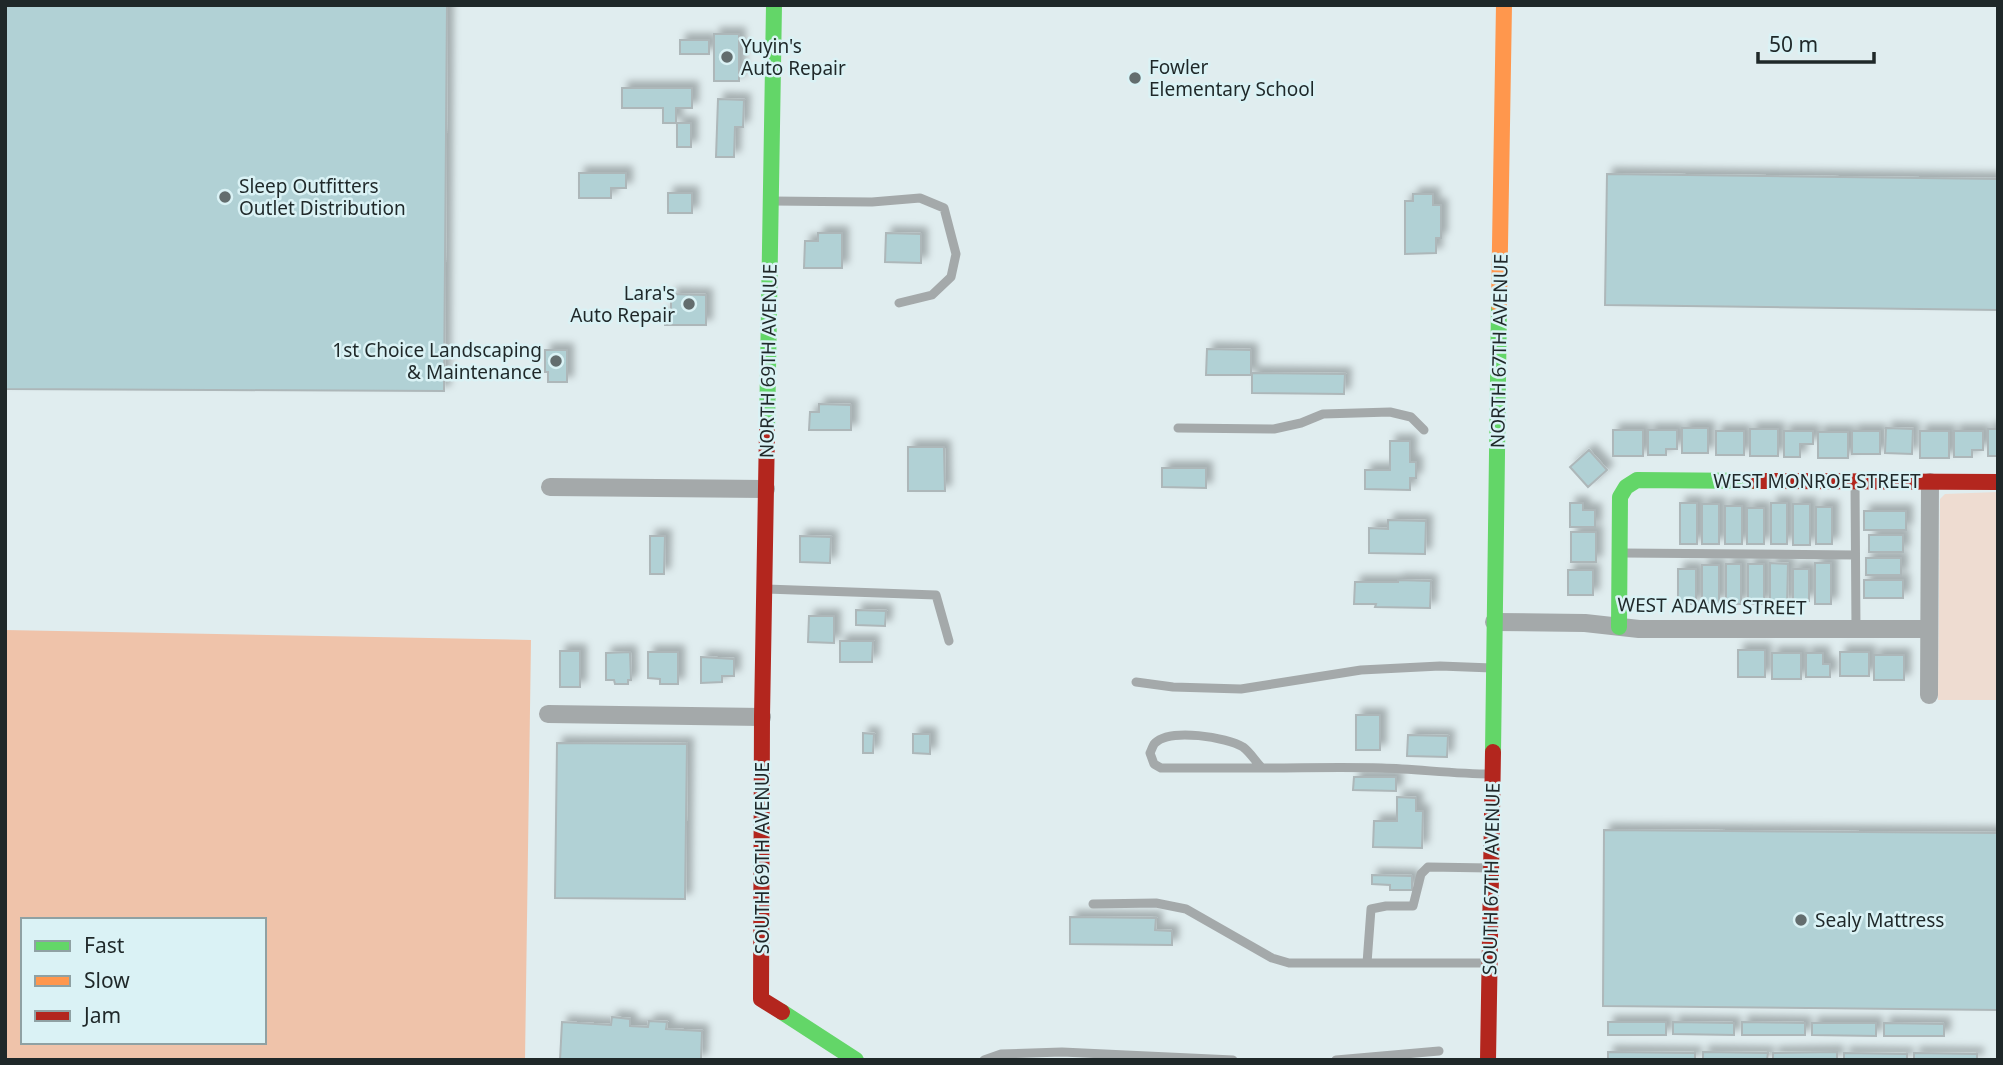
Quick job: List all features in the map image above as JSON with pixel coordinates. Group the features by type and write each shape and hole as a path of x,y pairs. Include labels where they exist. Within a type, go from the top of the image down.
{"street":[{"name":"NORTH 69TH AVENUE","path":"762,717 774,5"},
{"name":"NORTH 67TH AVENUE","path":"1494,698 1504,5"},
{"name":"WEST MONROE STREET","path":"1619,553 1620,498 1626,487 1637,480 1998,482"},
{"path":"1929,695 1930,482"},
{"path":"550,487 766,489"},
{"path":"1619,553 1619,627"},
{"name":"WEST ADAMS STREET","path":"1494,622 1585,623 1619,627 1929,629"},
{"name":"SOUTH 67TH AVENUE","path":"1488,1060 1494,698"},
{"path":"548,714 762,717"},
{"name":"SOUTH 69TH AVENUE","path":"762,717 761,999 856,1060"}],"lane":[{"path":"770,201 872,202 920,198 944,208 956,254 951,277 932,295 899,303"},
{"path":"1178,428 1274,429 1301,423 1323,414 1390,412 1412,417 1424,430"},
{"path":"1854,481 1856,629"},
{"path":"1619,553 1855,555"},
{"path":"765,589 936,595 949,641"},
{"path":"1136,682 1172,687 1241,689 1361,670 1440,666 1494,668"},
{"path":"1262,768 1244,748 1226,740 1169,736 1155,743 1150,752 1154,764 1161,768 1262,768 1385,768 1493,775"},
{"path":"1367,963 1371,909 1413,906 1421,874 1428,867 1491,868"},
{"path":"1093,904 1156,903 1186,909 1272,958 1289,963 1490,963"},
{"path":"1336,1060 1439,1051"},
{"path":"984,1060 1001,1054 1062,1052 1233,1060"}],"shaded area":[{"path":"1998,492 1998,700 1938,700 1940,499 1945,494"},
{"path":"5,630 531,640 525,1060 5,1060"}],"building":[{"name":"Sleep Outfitters Outlet Distribution","path":"5,5 447,5 444,391 5,389"},
{"name":"Yuyin's Auto Repair","path":"714,34 739,34 739,81 714,81"},
{"path":"680,40 709,40 709,54 680,54"},
{"path":"622,88 692,88 692,108 676,108 676,123 663,123 663,108 622,108"},
{"path":"718,99 744,100 743,127 735,127 734,157 716,157"},
{"path":"677,123 691,123 691,147 677,147"},
{"path":"579,173 626,173 626,188 611,188 611,198 579,198"},
{"path":"1607,174 1998,179 1998,310 1605,305"},
{"path":"668,193 692,193 692,213 668,213"},
{"path":"1413,194 1433,194 1433,205 1441,205 1441,238 1436,238 1436,253 1405,254 1405,201 1413,201"},
{"path":"818,233 842,233 842,268 804,268 805,241 818,241"},
{"path":"886,233 921,234 921,263 885,262"},
{"name":"Lara's Auto Repair","path":"671,294 706,295 706,325 665,325 665,313 671,313"},
{"path":"1207,349 1251,350 1251,375 1206,375"},
{"name":"1st Choice Landscaping & Maintenance","path":"545,350 567,350 567,382 548,382"},
{"path":"1252,373 1345,374 1344,394 1252,393"},
{"path":"819,404 851,405 851,430 809,430 810,412 819,412"},
{"path":"1682,428 1708,428 1708,453 1682,453"},
{"path":"1886,428 1913,429 1912,454 1885,453"},
{"path":"1750,429 1778,429 1778,456 1750,456"},
{"path":"1988,429 1998,429 1998,456 1988,456"},
{"path":"1613,430 1643,430 1643,456 1613,456"},
{"path":"1648,430 1677,430 1677,449 1666,449 1666,455 1648,455"},
{"path":"1716,431 1744,431 1744,455 1716,455"},
{"path":"1784,431 1813,431 1813,444 1800,444 1800,457 1784,457"},
{"path":"1852,431 1880,431 1880,454 1852,454"},
{"path":"1920,431 1949,431 1949,458 1920,458"},
{"path":"1954,431 1983,431 1983,450 1972,450 1972,457 1954,457"},
{"path":"1818,432 1848,432 1848,458 1818,458"},
{"path":"1390,441 1410,441 1410,462 1416,462 1416,478 1410,478 1410,490 1365,489 1365,470 1390,470"},
{"path":"908,447 944,447 945,491 908,491"},
{"path":"1589,450 1607,470 1588,487 1570,467"},
{"path":"1162,468 1206,468 1206,488 1162,487"},
{"path":"1570,503 1583,503 1583,510 1595,510 1595,527 1570,527"},
{"path":"1680,503 1697,503 1697,544 1680,544"},
{"path":"1771,503 1787,503 1787,544 1771,544"},
{"path":"1702,504 1719,504 1719,544 1702,544"},
{"path":"1793,504 1810,504 1810,545 1793,545"},
{"path":"1725,506 1742,506 1742,544 1725,544"},
{"path":"1816,507 1832,507 1832,544 1816,544"},
{"path":"1747,508 1764,508 1764,544 1747,544"},
{"path":"1864,511 1906,511 1906,530 1864,530"},
{"path":"1388,520 1426,521 1425,554 1369,553 1369,528 1388,529"},
{"path":"1571,532 1596,532 1596,562 1571,562"},
{"path":"1869,535 1903,535 1903,552 1869,552"},
{"path":"650,536 665,536 664,574 650,574"},
{"path":"800,536 831,537 830,563 800,562"},
{"path":"1866,558 1901,558 1901,575 1866,575"},
{"path":"1770,563 1788,564 1787,605 1770,605"},
{"path":"1815,563 1831,563 1831,604 1815,604"},
{"path":"1726,564 1741,564 1741,604 1726,604"},
{"path":"1748,564 1764,564 1764,604 1748,604"},
{"path":"1702,565 1719,565 1719,603 1702,603"},
{"path":"1678,569 1696,569 1696,604 1678,604"},
{"path":"1793,569 1809,569 1809,601 1793,601"},
{"path":"1568,570 1593,570 1593,595 1568,595"},
{"path":"1864,580 1903,580 1903,598 1864,598"},
{"path":"1431,581 1430,608 1354,604 1355,582"},
{"path":"856,610 886,611 885,626 856,625"},
{"path":"809,616 834,616 834,643 808,642"},
{"path":"840,641 873,641 872,662 840,662"},
{"path":"1738,650 1765,650 1765,677 1738,677"},
{"path":"560,651 580,651 580,687 560,687"},
{"path":"630,652 631,680 628,680 628,684 615,684 614,680 606,680 606,653"},
{"path":"648,652 678,652 678,684 660,684 660,679 648,678"},
{"path":"1840,652 1869,652 1869,676 1840,676"},
{"path":"1772,653 1801,653 1801,679 1772,679"},
{"path":"1806,653 1823,653 1823,664 1830,664 1830,677 1806,677"},
{"path":"1874,655 1904,655 1904,680 1874,680"},
{"path":"701,657 734,659 734,676 722,676 722,682 701,683"},
{"path":"1356,715 1380,715 1380,750 1356,750"},
{"path":"863,733 874,734 873,753 863,753"},
{"path":"913,734 930,734 930,754 913,753"},
{"path":"1408,735 1448,736 1447,757 1407,756"},
{"path":"557,743 687,744 685,899 555,898"},
{"path":"1354,777 1396,777 1396,791 1353,790"},
{"path":"1397,797 1416,798 1416,811 1423,811 1422,848 1373,847 1374,821 1397,821"},
{"name":"Sealy Mattress","path":"1604,830 1998,833 1998,1010 1603,1006"},
{"path":"1372,875 1412,876 1412,890 1390,890 1390,885 1372,884"},
{"path":"1070,917 1156,918 1155,930 1172,931 1172,945 1070,944"},
{"path":"612,1017 630,1019 630,1026 648,1027 649,1021 667,1022 666,1029 702,1031 701,1060 560,1060 562,1022 611,1025"},
{"path":"1608,1022 1666,1022 1666,1035 1608,1035"},
{"path":"1673,1022 1734,1023 1734,1035 1673,1034"},
{"path":"1742,1022 1805,1023 1805,1035 1742,1035"},
{"path":"1812,1023 1876,1023 1876,1036 1812,1035"},
{"path":"1884,1023 1944,1024 1944,1036 1884,1036"},
{"path":"1608,1052 1695,1053 1695,1060 1608,1060"},
{"path":"1703,1052 1768,1053 1767,1060 1703,1060"},
{"path":"1837,1052 1837,1060 1773,1060 1773,1053"},
{"path":"1844,1053 1907,1054 1907,1060 1844,1060"},
{"path":"1914,1053 1977,1054 1977,1060 1914,1060"}],"traffic: fast":[{"path":"767,430 774,5"},
{"path":"1493,752 1499,305"},
{"path":"1619,627 1620,497 1626,487 1637,480 1755,481"},
{"path":"782,1012 856,1060"}],"traffic: slow":[{"path":"1499,305 1504,5"}],"traffic: jam":[{"path":"767,430 761,999 782,1012"},
{"path":"1755,481 1998,482"},
{"path":"1488,1060 1493,752"}],"place":[{"name":"Yuyin's Auto Repair","path":"727,57"},
{"name":"Fowler Elementary School","path":"1135,78"},
{"name":"Sleep Outfitters Outlet Distribution","path":"225,197"},
{"name":"Lara's Auto Repair","path":"689,304"},
{"name":"1st Choice Landscaping & Maintenance","path":"556,361"},
{"name":"Sealy Mattress","path":"1801,920"}]}
